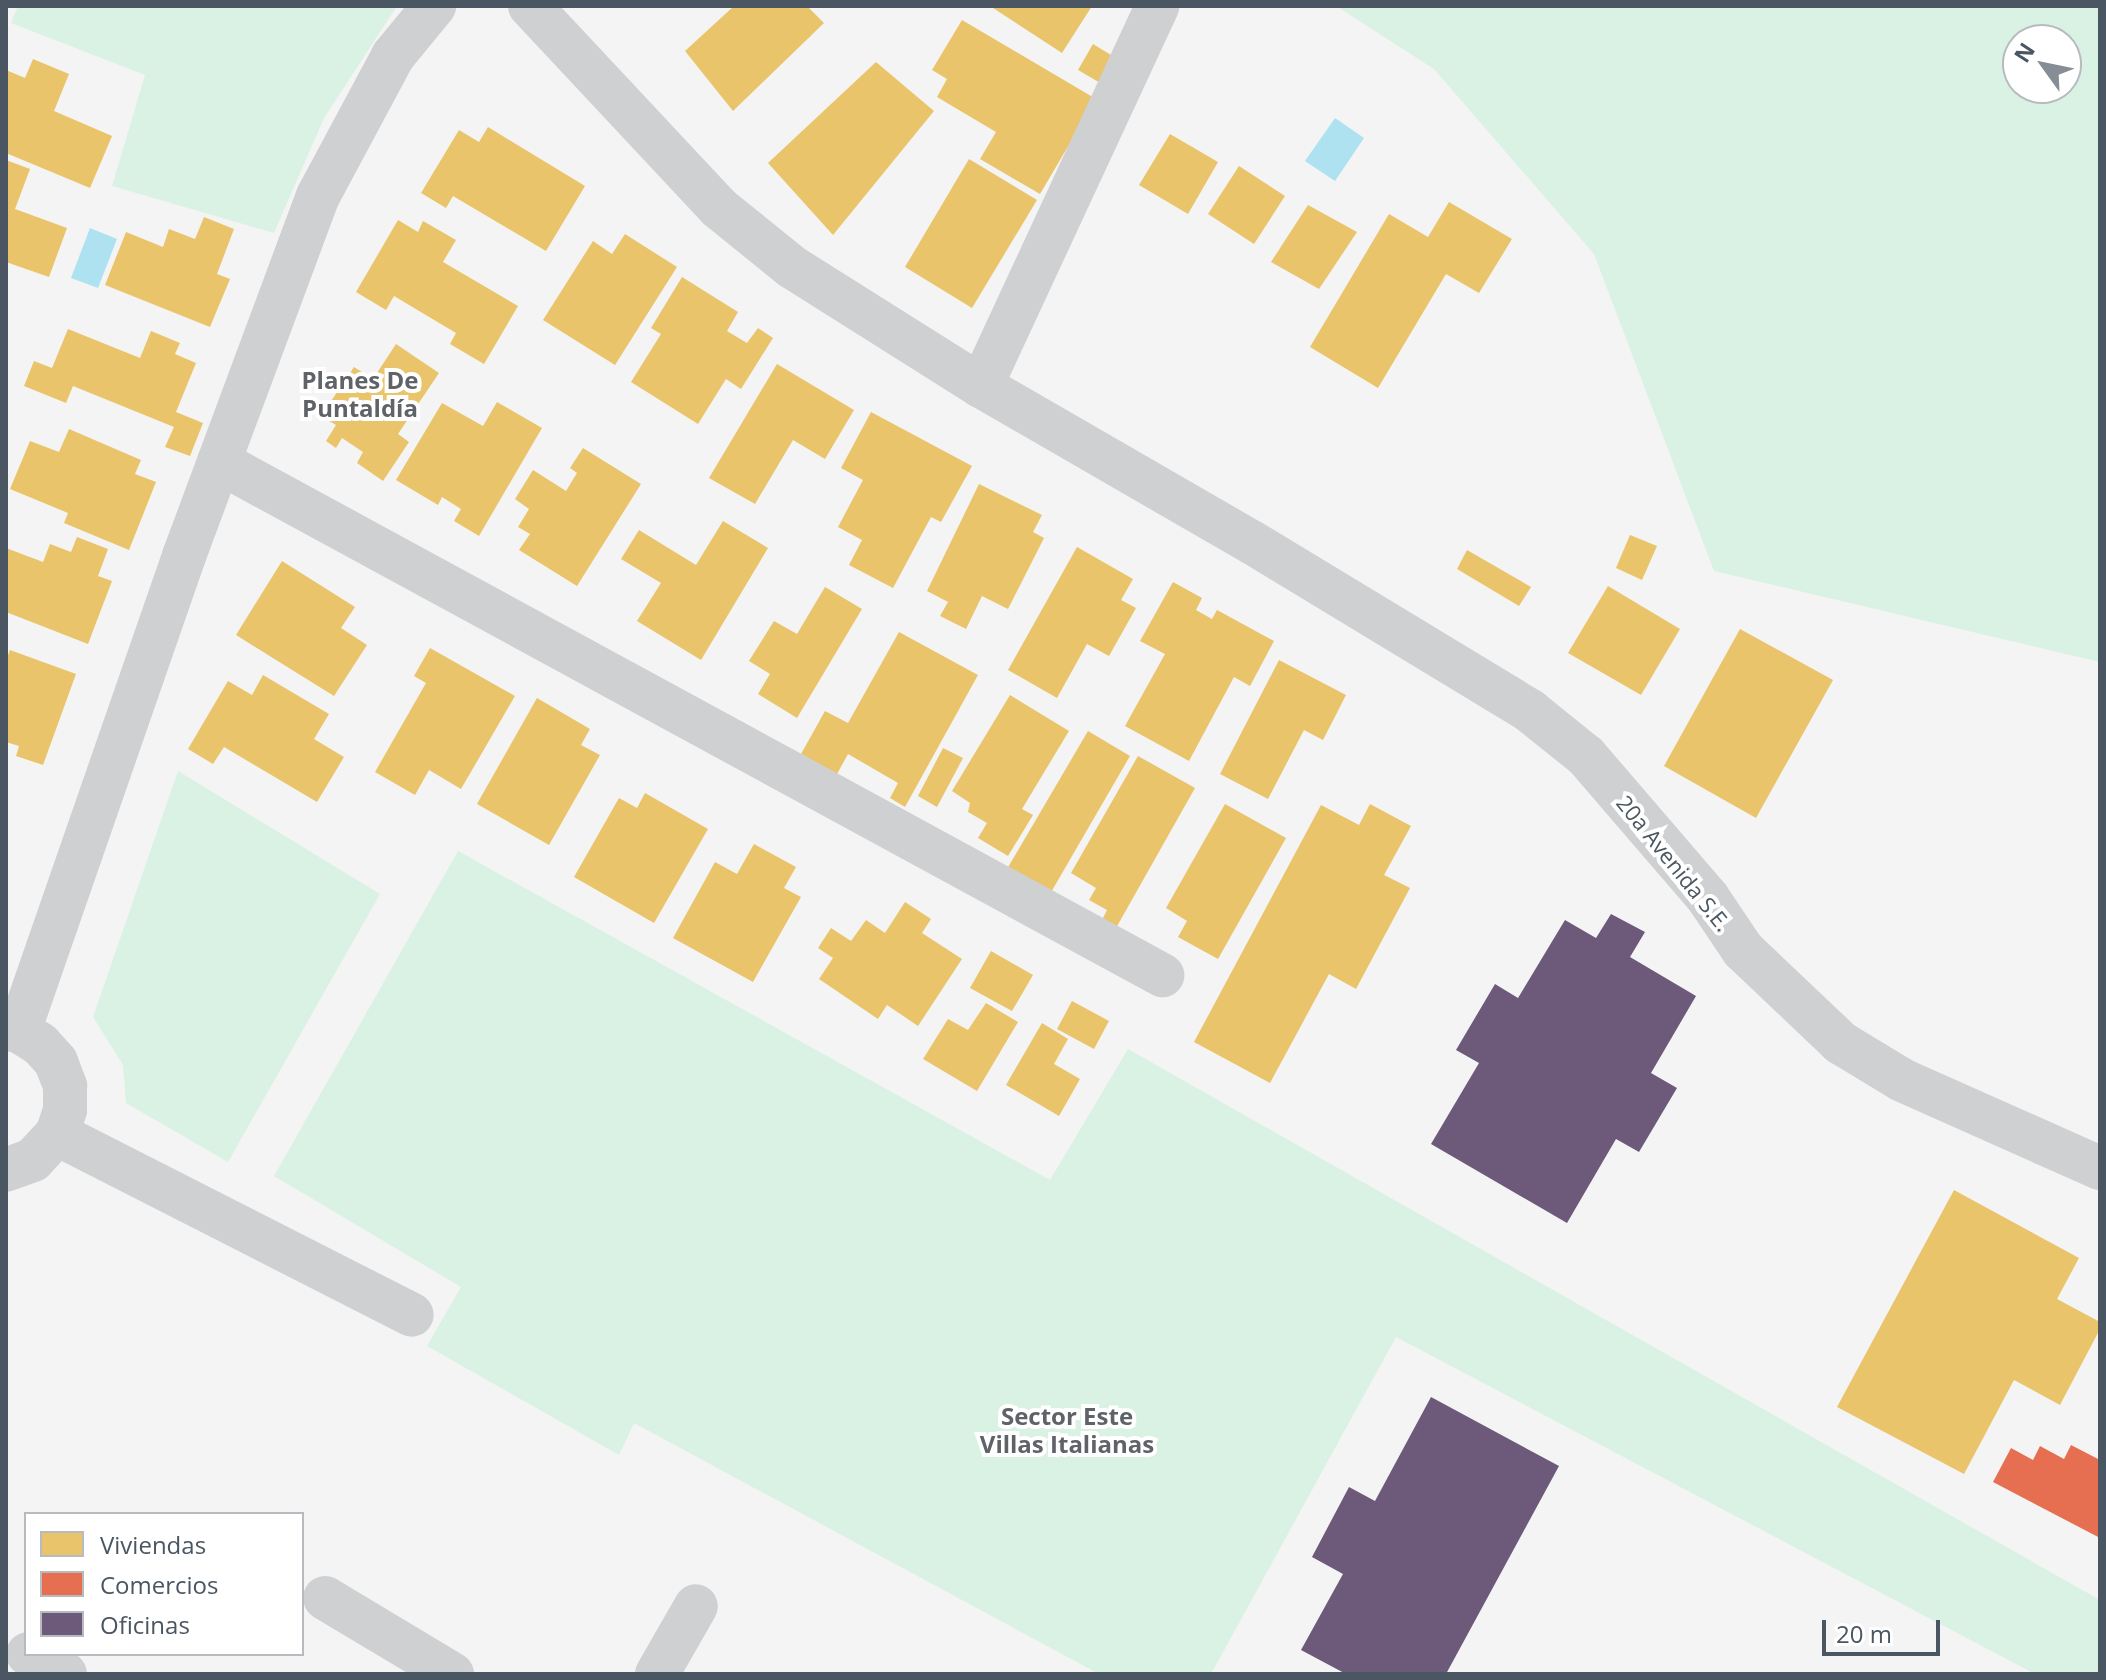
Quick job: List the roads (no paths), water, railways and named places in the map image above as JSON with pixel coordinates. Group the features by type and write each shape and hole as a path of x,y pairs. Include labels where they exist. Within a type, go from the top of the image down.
{"street":[{"path":"6,1170 33,1160 57,1134 65,1110 65,1086 56,1062 40,1044 13,1030 219,462 318,196 393,56 434,6"},
{"name":"20a Avenida S.E.","path":"530,6 719,208 792,267 981,386 1253,543 1530,711 1586,756 1708,898 1743,950 1841,1043 1902,1080 2100,1168"},
{"path":"981,386 1157,6"},
{"path":"219,462 1162,975"},
{"path":"57,1134 412,1315"},
{"path":"325,1598 452,1674"},
{"path":"657,1674 696,1606"},
{"path":"6,1642 24,1651"},
{"path":"32,1656 65,1674"}],"water":[{"path":"1335,118 1364,138 1335,181 1305,161"},
{"path":"90,228 117,239 98,288 71,278"}],"district":[{"name":"Planes De Puntaldía","path":"360,394"},
{"name":"Sector Este Villas Italianas","path":"1067,1430"}]}
